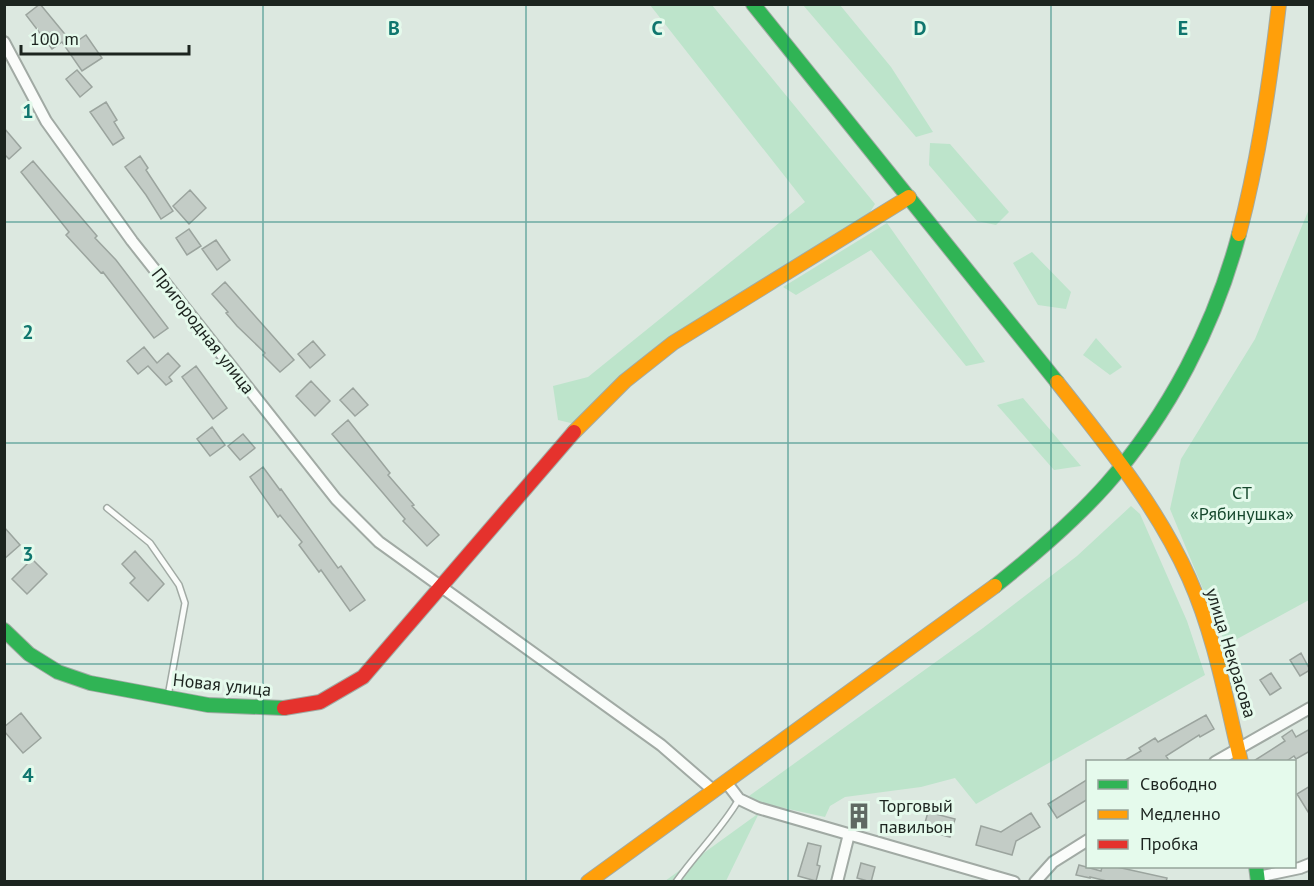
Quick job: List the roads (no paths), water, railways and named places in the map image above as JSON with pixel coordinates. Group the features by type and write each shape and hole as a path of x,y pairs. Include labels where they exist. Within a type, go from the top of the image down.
{"street":[{"name":"улица Некрасова","path":"753,4 1123,465 1189,578 1213,644 1241,760"},
{"path":"588,882 972,604 1061,531 1123,465 1174,390 1196,351 1239,241 1258,162 1280,4"},
{"name":"Пригородная улица","path":"4,42 46,121 132,241 328,490 379,542 661,745 714,791"},
{"name":"Новая улица","path":"4,630 29,654 58,672 90,683 208,705 278,709 320,702 363,677 571,435 625,381 673,344 909,197"},
{"path":"1218,760 1310,708"},
{"path":"726,782 739,799 758,808 1014,882"},
{"path":"837,882 849,834"},
{"path":"1035,882 1053,862 1086,841"},
{"path":"1257,875 1300,868 1310,864"}],"lane":[{"path":"107,508 150,543 178,585 185,603 168,697"},
{"path":"676,882 694,855 728,818 739,799"}],"place":[{"name":"Торговый павильон","path":"859,816"}],"park label":[{"name":"СТ «Рябинушка»","path":"1242,503"}]}
